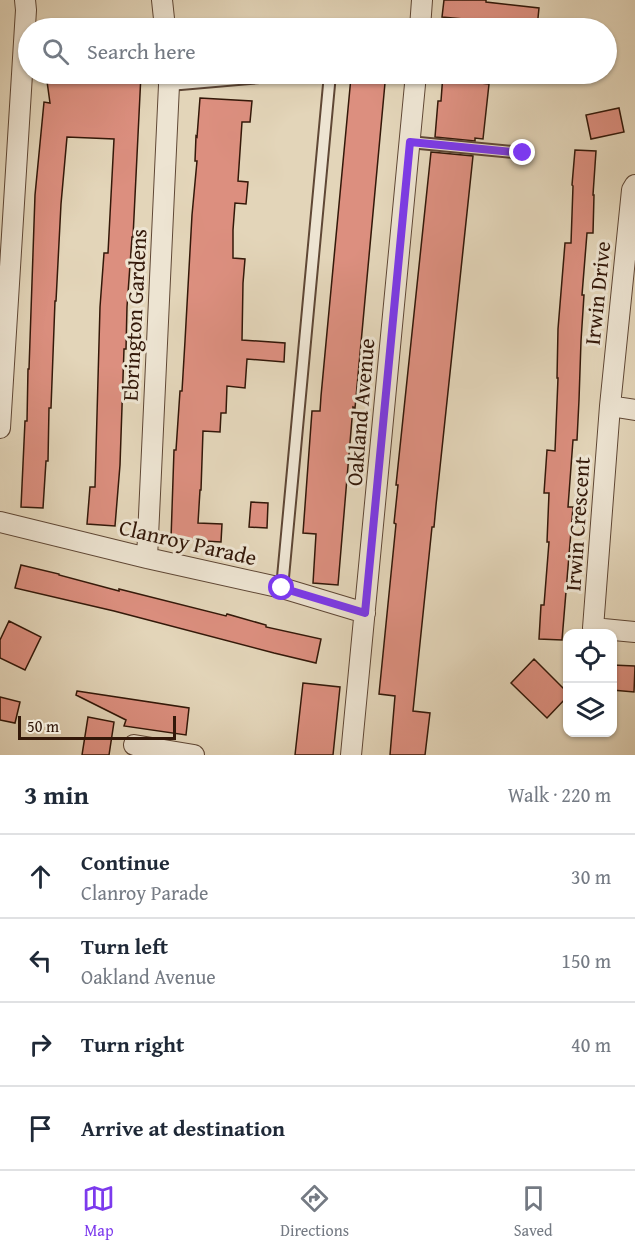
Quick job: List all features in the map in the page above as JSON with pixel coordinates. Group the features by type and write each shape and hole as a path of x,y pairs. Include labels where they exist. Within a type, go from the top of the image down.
{"street":[{"path":"25,0 26,18"},
{"path":"162,0 164,18"},
{"path":"421,18 422,0"},
{"path":"0,428 21,84"},
{"name":"Ebrington Gardens","path":"147,558 169,84"},
{"name":"Oakland Avenue","path":"351,755 415,84"},
{"name":"Irwin Drive","path":"610,406 632,190 635,185"},
{"path":"610,406 635,410"},
{"name":"Irwin Crescent","path":"610,406 593,628 635,632"},
{"name":"Clanroy Parade","path":"0,522 282,588 365,613"},
{"path":"134,744 194,755"}],"lane":[{"path":"282,588 329,84"},
{"path":"410,142 523,153"}],"building":[{"path":"444,0 486,0 486,2 539,8 538,18 442,17"},
{"path":"47,84 141,84 115,526 87,524 90,487 95,487 100,307 104,253 108,253 114,139 67,137 55,301 48,461 46,461 43,508 21,507 25,421 27,421 35,195 44,102 50,103"},
{"path":"350,84 385,84 338,585 313,583 316,534 303,533 312,411 320,411"},
{"path":"442,84 489,84 483,139 475,138 475,141 435,137 438,101 441,101"},
{"path":"200,98 252,101 250,122 242,122 238,181 248,182 246,204 235,203 233,230 233,258 245,259 242,340 285,343 284,362 247,359 245,388 227,386 226,413 221,413 220,432 203,431 198,523 222,524 221,542 171,539 174,450 176,450 180,391 182,391"},
{"path":"619,108 624,132 591,139 586,115"},
{"path":"575,150 596,151 593,233 587,233 582,295 584,295 577,440 573,440 568,507 573,507 562,640 539,639 549,542 547,542 549,493 544,493 547,450 555,451 558,329 565,243 571,243"},
{"path":"431,152 473,156 413,711 430,713 425,755 390,755 395,696 379,694 396,524 394,523 398,485 396,485"},
{"path":"251,502 268,503 267,528 249,527"},
{"path":"21,565 321,639 316,663 15,588"},
{"path":"9,621 41,637 25,670 0,658 0,640"},
{"path":"534,659 563,688 563,701 547,718 511,683"},
{"path":"617,665 635,666 634,692 617,690"},
{"path":"303,683 340,687 333,755 295,755"},
{"path":"77,691 189,708 186,735 124,726 126,720 76,695"},
{"path":"0,697 20,702 15,723 0,720"},
{"path":"88,717 114,722 109,755 82,755"}],"route":[{"path":"282,588 365,613 410,142 523,153"}]}
